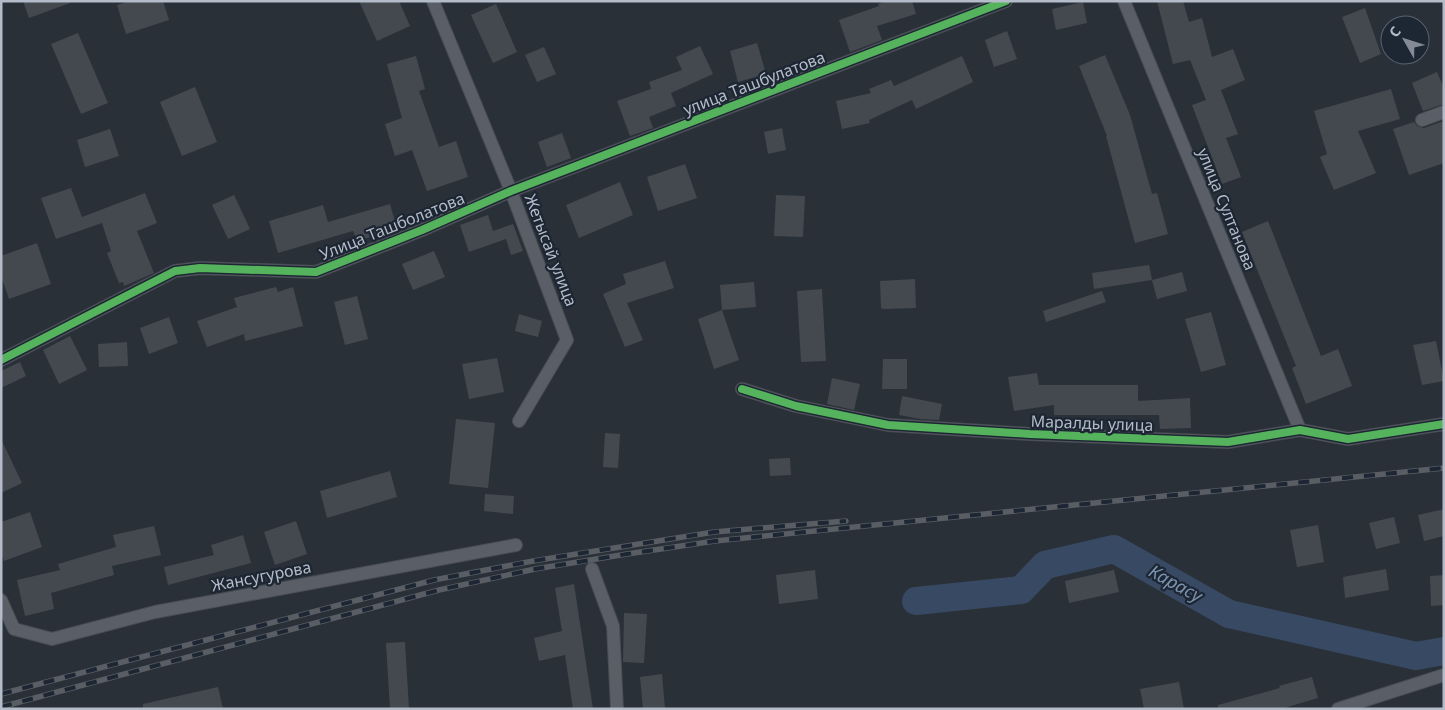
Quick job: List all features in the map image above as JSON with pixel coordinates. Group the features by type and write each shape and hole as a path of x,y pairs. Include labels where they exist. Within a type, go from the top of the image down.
{"street":[{"name":"Жетысай улица","path":"433,1 511,191 567,340 518,421"},
{"name":"улица Ташбулатова","path":"511,191 1006,1"},
{"name":"улица Султанова","path":"1124,1 1300,430"},
{"path":"1422,120 1444,112"},
{"name":"Улица Ташболатова","path":"1,360 175,271 200,268 316,272 511,191"},
{"name":"Маралды улица","path":"742,389 796,406 888,425 1030,434 1228,442 1300,430 1348,439 1444,424"},
{"name":"Жансугурова","path":"1,600 14,629 52,639 155,612 516,545"},
{"path":"592,569 613,626 617,709"},
{"path":"1338,709 1444,675"}],"building":[{"path":"23,1 70,1 70,3 29,18"},
{"path":"130,1 163,1 169,20 126,34 117,5"},
{"path":"359,1 399,1 410,26 377,41"},
{"path":"886,1 912,1 916,14 877,26 882,40 850,52 839,20 879,6 878,4"},
{"path":"1157,1 1183,1 1189,22 1202,18 1212,57 1233,49 1245,80 1221,90 1238,134 1226,138 1241,177 1222,184 1192,105 1206,100 1190,60 1173,64"},
{"path":"1083,2 1087,23 1056,30 1052,9"},
{"path":"496,4 517,52 493,63 471,15"},
{"path":"1365,8 1380,54 1360,63 1342,17"},
{"path":"1007,31 1017,59 994,67 985,40"},
{"path":"78,33 108,103 81,114 51,44"},
{"path":"757,43 766,74 738,82 730,51"},
{"path":"700,46 713,74 671,93 676,106 649,117 653,128 630,136 617,101 651,89 649,82 682,70 676,57"},
{"path":"544,47 556,74 537,82 525,55"},
{"path":"1105,55 1130,115 1152,194 1157,193 1168,234 1135,243 1107,136 1079,66"},
{"path":"416,56 425,89 419,91 439,147 456,141 468,177 427,191 412,150 395,156 385,124 402,118 387,64"},
{"path":"962,56 973,82 916,109 912,100 869,120 870,123 842,129 836,101 871,93 869,89 891,80 894,86"},
{"path":"1437,72 1444,88 1444,104 1423,111 1412,83"},
{"path":"195,87 217,142 182,156 160,102"},
{"path":"1391,89 1400,119 1358,131 1376,173 1334,190 1320,157 1327,154 1314,111"},
{"path":"1444,121 1444,163 1409,175 1393,129 1414,122 1417,126 1424,128"},
{"path":"782,128 786,150 768,154 764,132"},
{"path":"110,129 119,156 85,167 77,140"},
{"path":"562,133 571,158 547,167 538,142"},
{"path":"685,164 697,198 658,211 647,177"},
{"path":"620,182 633,215 579,238 566,205"},
{"path":"71,188 82,217 145,193 157,223 137,231 154,273 124,286 123,282 119,283 107,253 111,251 102,223 56,239 41,198"},
{"path":"234,195 250,229 228,239 212,205"},
{"path":"776,195 805,196 803,237 774,236"},
{"path":"390,204 397,229 357,241 353,231 278,253 269,221 323,205 328,222"},
{"path":"488,215 493,231 513,224 523,251 511,255 506,239 469,252 460,225"},
{"path":"1268,221 1321,356 1338,349 1352,386 1306,404 1292,368 1296,366 1242,232"},
{"path":"37,243 51,284 9,299 1,276 1,256"},
{"path":"434,251 445,277 413,290 402,264"},
{"path":"665,261 674,288 627,303 643,340 625,347 603,294 626,284 623,274"},
{"path":"1149,265 1152,280 1094,289 1092,273"},
{"path":"1182,272 1187,291 1157,299 1152,280"},
{"path":"915,279 916,308 881,308 880,281"},
{"path":"754,282 756,307 722,310 720,285"},
{"path":"276,287 278,292 293,287 303,326 245,341 244,334 207,347 197,321 237,307 234,298"},
{"path":"822,289 826,361 801,362 797,291"},
{"path":"1102,291 1106,302 1046,322 1043,311"},
{"path":"357,296 368,339 345,345 334,302"},
{"path":"722,310 739,360 714,369 698,319"},
{"path":"1211,312 1226,365 1201,372 1185,319"},
{"path":"519,314 542,321 538,337 515,331"},
{"path":"169,317 178,343 149,354 140,328"},
{"path":"70,336 87,370 59,384 43,350"},
{"path":"1436,341 1444,381 1422,385 1413,345"},
{"path":"127,342 128,366 99,367 98,344"},
{"path":"497,358 504,392 469,399 462,364"},
{"path":"883,359 907,359 907,389 882,389"},
{"path":"20,362 26,376 1,388 1,371"},
{"path":"1037,373 1039,385 1138,385 1138,401 1190,398 1191,428 1160,429 1159,415 1054,415 1054,405 1014,411 1008,377"},
{"path":"832,378 860,384 854,410 827,404"},
{"path":"902,396 942,404 939,420 899,415"},
{"path":"456,419 495,423 488,488 449,484"},
{"path":"605,433 620,434 618,468 603,467"},
{"path":"1,439 22,483 1,493"},
{"path":"790,458 791,475 770,476 769,459"},
{"path":"390,471 397,497 327,518 320,491"},
{"path":"485,494 514,496 513,514 484,511"},
{"path":"1444,509 1444,536 1424,541 1418,515"},
{"path":"30,512 42,547 4,561 1,553 1,522"},
{"path":"1394,517 1400,543 1376,549 1369,523"},
{"path":"296,521 307,554 275,565 264,532"},
{"path":"1318,525 1324,562 1297,567 1290,530"},
{"path":"154,526 161,555 112,566 114,575 51,593 54,609 25,616 17,580 60,570 58,564 116,547 113,535"},
{"path":"243,535 251,563 168,585 164,567 214,555 211,545"},
{"path":"1386,569 1389,590 1345,598 1343,577"},
{"path":"815,570 818,599 779,604 776,575"},
{"path":"1114,570 1119,592 1069,603 1065,581"},
{"path":"1444,575 1444,605 1431,606 1430,576"},
{"path":"574,584 593,709 573,709 565,655 539,661 534,638 562,631 555,588"},
{"path":"624,613 647,614 644,663 623,662"},
{"path":"405,642 409,709 390,709 386,643"},
{"path":"662,674 665,709 643,709 640,677"},
{"path":"1312,677 1318,698 1281,709 1218,709 1218,705"},
{"path":"1179,682 1184,709 1144,709 1140,689"},
{"path":"218,687 223,709 143,709 143,704"}],"waterway":[{"name":"Карасу","path":"916,601 1021,590 1045,565 1114,549 1229,614 1416,656 1444,651"}],"railway":[{"path":"1,707 439,590 535,569 715,541 1444,468"},
{"path":"1,694 434,580 533,561 714,532 846,521"}],"cycle path":[{"path":"1,360 175,271 200,268 316,272 422,230 511,191 1006,1"},
{"path":"742,389 796,406 888,425 1030,434 1228,442 1300,430 1348,439 1444,424"}]}
